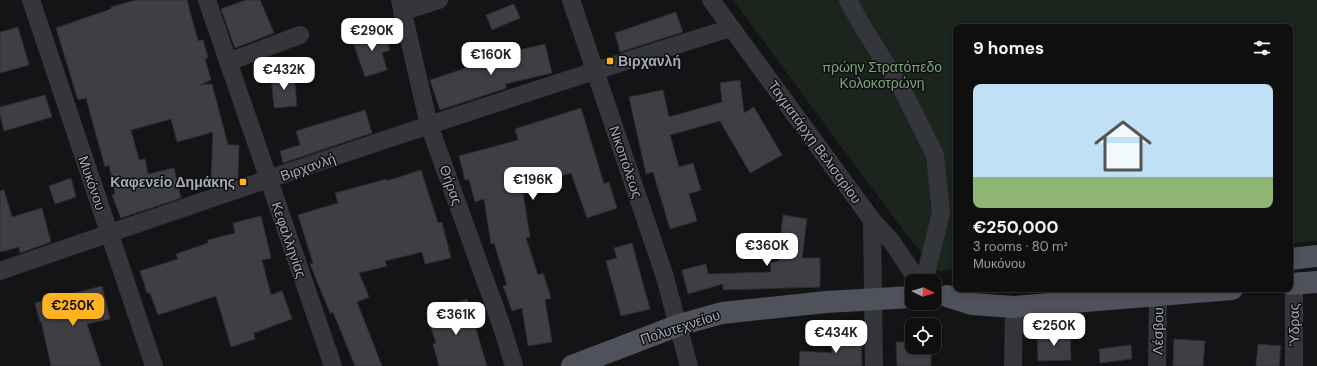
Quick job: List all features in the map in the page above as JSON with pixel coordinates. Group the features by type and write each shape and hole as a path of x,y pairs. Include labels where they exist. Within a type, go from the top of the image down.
{"main road":[{"path":"1293,259 1317,256"},
{"path":"1293,284 1317,282"},
{"path":"949,294 972,304 1014,307 1200,292"},
{"name":"Πολυτεχνείου","path":"572,366 678,325 712,315 744,309 905,297"}],"street":[{"name":"Μυκόνου","path":"31,0 154,366"},
{"name":"Κεφαλληνίας","path":"207,0 332,366"},
{"path":"401,6 439,0"},
{"name":"Νικοπόλεως","path":"570,0 664,274 689,366"},
{"name":"Ταγματάρχη Βελισαρίου","path":"711,0 872,220 892,242 913,274"},
{"path":"848,0 861,24 904,93 935,155 941,213 926,274"},
{"name":"Θήρας","path":"401,6 429,125 502,327 514,366"},
{"name":"Βιρχανλή","path":"0,271 429,125 595,70 731,28"},
{"path":"228,62 300,35"},
{"path":"872,220 874,366"},
{"name":"Ύδρας","path":"1292,292 1294,366"},
{"name":"Λέσβου","path":"1157,366 1158,296"},
{"path":"1013,366 1014,307"}],"green space":[{"name":"πρώην Στρατόπεδο Κολοκοτρώνη","path":"733,0 1317,0 1317,241 1293,243 1293,24 953,24 953,269 937,271 906,234"}],"building":[{"path":"136,0 187,0 198,41 203,40 208,58 205,59 211,80 200,85 212,84 228,145 239,145 238,178 226,182 211,182 213,132 177,142 171,119 131,130 139,160 145,159 148,174 174,168 181,198 121,218 112,195 115,194 109,165 105,167 86,98 78,100 56,28 111,9 111,7"},
{"path":"246,0 260,0 274,33 235,48 221,9"},
{"path":"514,4 520,18 492,30 486,15"},
{"path":"676,12 683,32 620,52 615,33"},
{"path":"18,27 29,65 0,73 0,32"},
{"path":"383,28 390,50 382,53 387,70 365,77 352,39"},
{"path":"545,44 552,73 505,84 507,88 440,110 430,80 502,56 502,54"},
{"path":"294,74 297,106 274,108 271,77"},
{"path":"740,80 744,113 754,107 782,155 750,173 720,121 670,135 679,167 693,163 701,190 689,194 697,221 670,229 653,172 646,174 629,97 663,90 669,117 722,102 720,83"},
{"path":"45,95 52,117 4,131 0,115 0,107"},
{"path":"581,108 604,184 609,182 617,208 587,218 571,173 522,187 530,237 526,238 538,275 543,273 551,298 545,300 552,342 528,346 522,308 512,311 503,286 507,285 494,243 491,244 484,199 475,202 469,179 465,180 459,156 518,140 515,129"},
{"path":"365,110 372,133 283,163 280,151 300,145 296,131"},
{"path":"421,170 438,223 442,222 451,258 425,264 422,252 385,261 387,266 359,273 369,297 357,302 382,366 355,366 333,312 330,313 310,264 313,263 298,215 338,203 335,193 387,179 387,181"},
{"path":"71,178 76,197 55,204 49,186"},
{"path":"4,190 12,217 42,208 51,242 20,253 19,247 0,252 0,191"},
{"path":"783,215 807,219 802,258 820,258 820,287 723,290 723,284 688,294 682,270 706,264 708,274 771,272 770,263 778,261"},
{"path":"261,216 271,258 262,260 271,295 282,291 292,319 254,333 255,339 231,347 216,296 158,315 150,293 147,293 140,271 178,259 176,254 208,243 208,240 235,233 233,223"},
{"path":"632,243 650,309 621,316 606,261 617,258 614,248"},
{"path":"102,286 110,319 87,324 101,366 51,366 41,321 40,322 35,303"},
{"path":"467,299 487,366 439,366 433,344 436,343 426,313"},
{"path":"1070,333 1071,360 1038,361 1037,334"},
{"path":"861,335 862,366 799,366 800,351 832,353 831,336"},
{"path":"1174,339 1205,341 1203,366 1173,366"},
{"path":"896,342 905,342 905,354 931,354 931,366 897,366"},
{"path":"1258,344 1281,346 1279,366 1256,366"},
{"path":"1131,345 1132,359 1100,363 1099,349"}],"place":[{"name":"Βιρχανλή","path":"610,61"},
{"name":"Καφενείο Δημάκης","path":"243,182"}]}
